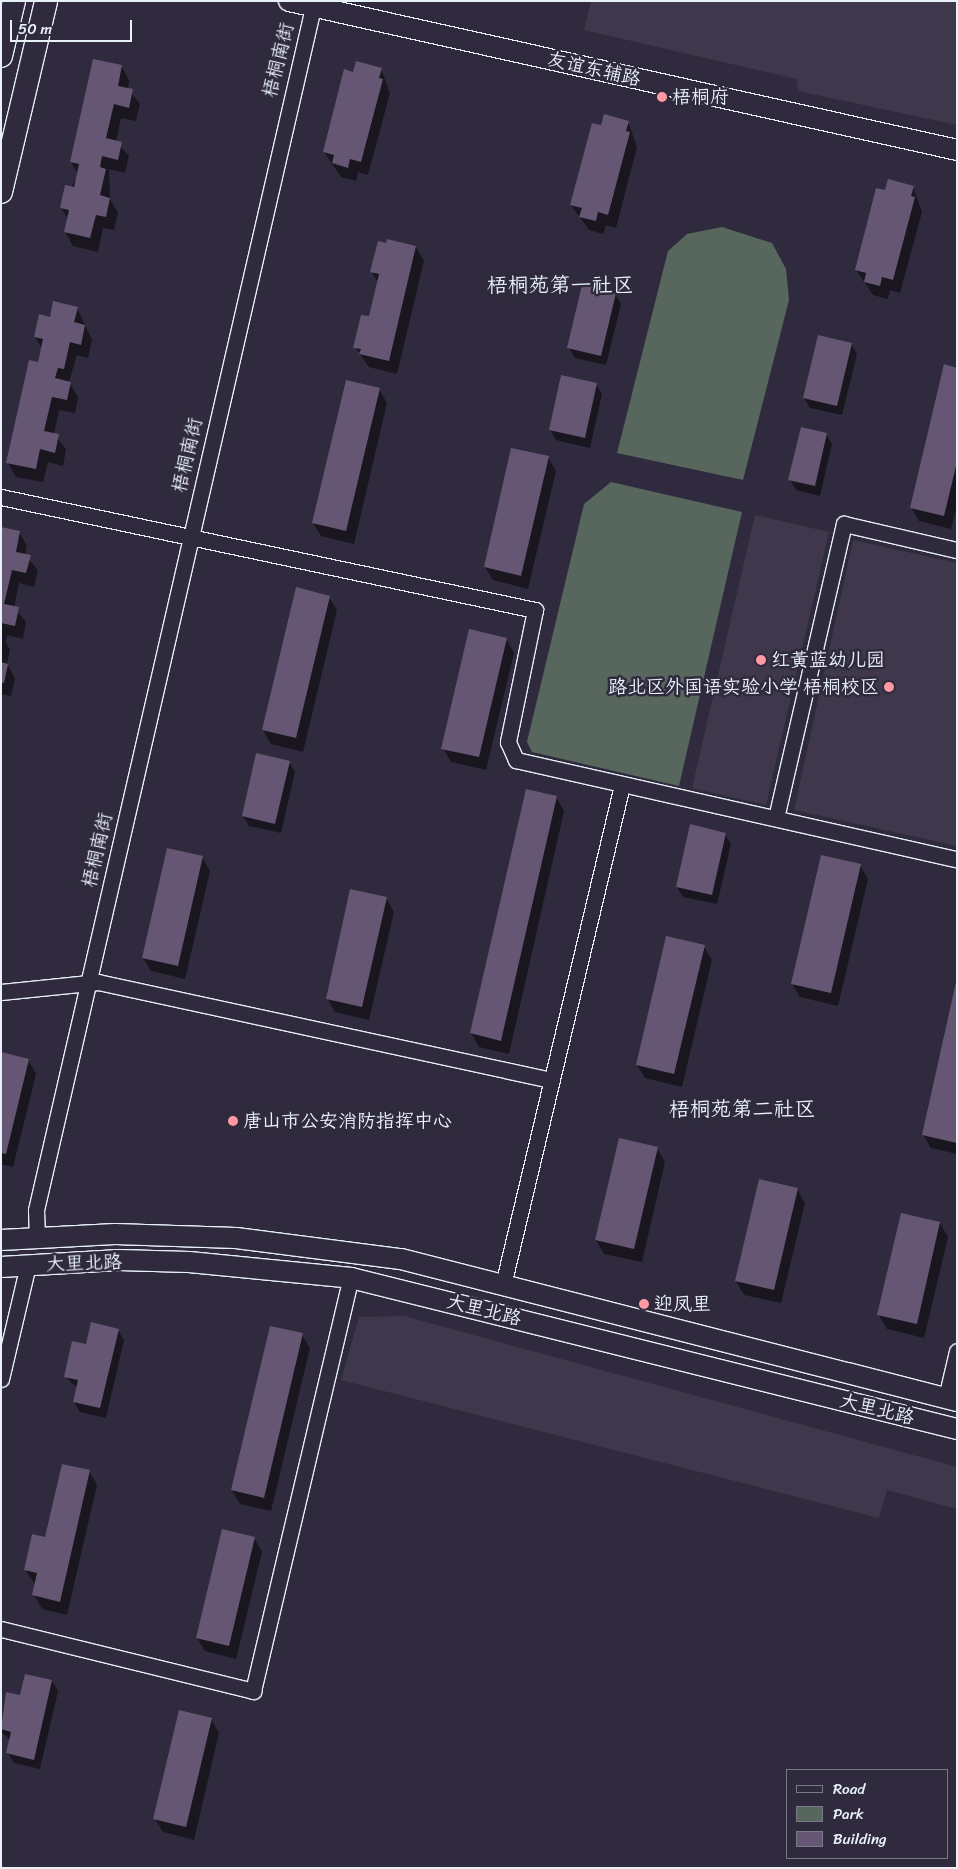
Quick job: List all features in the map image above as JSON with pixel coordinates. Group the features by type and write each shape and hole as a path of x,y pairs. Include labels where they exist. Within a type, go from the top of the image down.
{"main road":[{"path":"1,56 14,1"},
{"path":"1,192 46,1"},
{"name":"友谊东辅路","path":"289,1 957,150"},
{"name":"大里北路","path":"1,1240 115,1234 291,1242 401,1259 953,1396"},
{"name":"大里北路","path":"1,1267 190,1262 351,1278 957,1429"}],"street":[{"name":"梧桐南街","path":"37,1238 193,538 312,32 313,6"},
{"path":"1,496 535,610 508,742 516,760 622,786 776,818 957,859"},
{"path":"776,818 844,524 957,550"},
{"path":"503,1285 622,786"},
{"path":"1,992 93,982 552,1080"},
{"path":"1,1379 28,1265"},
{"path":"1,1630 253,1691 351,1278"},
{"path":"953,1396 957,1351"}],"shaded area":[{"path":"591,1 957,1 957,125 798,91 797,79 584,30"},
{"name":"红黄蓝幼儿园","path":"755,515 829,532 766,805 692,788"},
{"name":"路北区外国语实验小学 梧桐校区","path":"853,540 957,563 957,846 794,810"},
{"path":"404,1316 957,1467 957,1509 887,1490 879,1518 341,1380 359,1317"}],"green space":[{"path":"722,227 772,243 786,269 789,300 743,480 617,453 668,251 687,234"},
{"path":"611,482 742,512 679,786 532,752 527,742 584,504"}],"building":[{"path":"93,59 122,65 118,86 133,89 129,108 114,104 106,138 122,142 118,160 102,156 100,167 106,169 100,195 110,198 106,217 96,215 90,238 64,232 69,210 60,208 65,185 74,187 79,164 70,162"},
{"path":"356,61 382,68 379,78 383,79 361,162 350,159 348,168 332,163 334,155 323,152 344,69 353,72"},
{"path":"604,114 629,121 626,131 630,132 608,215 598,212 596,221 579,217 582,208 570,205 592,123 601,125"},
{"path":"888,179 914,186 911,196 915,197 893,280 882,277 880,286 864,282 866,273 855,270 876,188 885,190"},
{"path":"387,239 416,246 389,361 359,354 361,349 353,348 361,315 369,316 379,274 370,272 378,241 386,243"},
{"path":"582,285 616,293 601,356 567,348"},
{"path":"53,301 78,307 74,322 85,325 81,345 70,342 64,369 58,368 55,378 71,382 67,400 52,397 44,431 59,434 55,453 40,449 36,469 6,463 29,360 38,362 43,339 34,337 39,314 50,317"},
{"path":"818,335 852,343 837,406 803,398"},
{"path":"944,364 957,368 957,462 944,516 910,508"},
{"path":"561,375 597,383 585,438 549,430"},
{"path":"346,380 380,388 346,531 312,523"},
{"path":"801,427 827,433 815,486 788,480"},
{"path":"511,448 549,456 521,576 484,567"},
{"path":"1,527 20,531 16,552 31,555 26,573 12,570 4,604 19,607 15,626 1,623"},
{"path":"296,587 330,596 296,738 262,730"},
{"path":"469,629 507,638 479,757 441,749"},
{"path":"1,662 8,664 4,683 1,683"},
{"path":"256,753 290,761 275,824 242,816"},
{"path":"526,789 557,796 501,1041 470,1033"},
{"path":"690,824 726,833 712,895 676,887"},
{"path":"167,848 203,856 178,966 142,958"},
{"path":"821,855 861,864 831,993 791,984"},
{"path":"350,889 387,897 362,1007 326,999"},
{"path":"666,936 705,945 674,1074 636,1065"},
{"path":"957,983 957,1143 922,1135"},
{"path":"1,1052 29,1059 6,1154 1,1153"},
{"path":"619,1138 658,1147 634,1249 595,1240"},
{"path":"759,1179 798,1188 774,1290 735,1281"},
{"path":"901,1213 940,1222 917,1324 877,1315"},
{"path":"91,1322 119,1329 100,1408 73,1402 78,1380 64,1377 72,1341 86,1344"},
{"path":"270,1326 303,1333 264,1498 231,1490"},
{"path":"62,1464 90,1470 60,1602 32,1595 37,1573 24,1570 32,1534 45,1537"},
{"path":"222,1529 255,1537 229,1646 196,1638"},
{"path":"25,1674 52,1680 34,1760 6,1753 11,1732 1,1729 6,1692 20,1695"},
{"path":"179,1710 212,1718 186,1827 153,1819"}],"place":[{"name":"梧桐府","path":"662,97"},
{"name":"红黄蓝幼儿园","path":"761,660"},
{"name":"路北区外国语实验小学 梧桐校区","path":"889,687"},
{"name":"唐山市公安消防指挥中心","path":"233,1121"},
{"name":"迎凤里","path":"644,1304"}],"district":[{"name":"梧桐苑第一社区","path":"560,285"},
{"name":"梧桐苑第二社区","path":"742,1109"}]}
